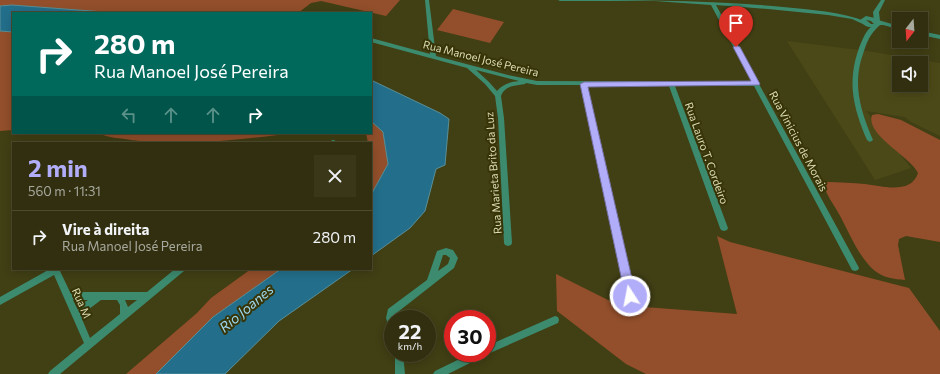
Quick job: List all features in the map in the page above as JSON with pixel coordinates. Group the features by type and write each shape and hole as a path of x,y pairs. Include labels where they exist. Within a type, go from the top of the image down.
{"street":[{"path":"427,0 433,57"},
{"path":"560,0 655,0 804,10 845,16 892,26"},
{"path":"866,21 876,12 882,1"},
{"name":"Rua Vinicius de Morais","path":"712,3 855,268"},
{"path":"870,140 859,110 854,84 857,60 868,33 877,23 876,12"},
{"path":"866,21 868,33"},
{"path":"928,35 940,37"},
{"name":"Rua Manoel José Pereira","path":"372,40 529,82 584,84 756,84"},
{"name":"Rua Marieta Brito da Luz","path":"468,66 487,83 498,96 501,118 508,243"},
{"path":"498,96 501,89 507,86 529,82"},
{"path":"584,84 630,296"},
{"name":"Rua Lauro T. Cordeiro","path":"670,84 724,228"},
{"path":"0,301 56,270"},
{"name":"Rua M","path":"56,270 89,345"},
{"path":"53,374 179,270"},
{"path":"394,310 431,280"},
{"path":"68,296 147,296"},
{"path":"77,318 86,306 100,296"},
{"path":"119,296 124,305 124,315"},
{"path":"496,346 555,320"},
{"path":"400,362 400,374"},
{"path":"438,374 462,362"}],"shaded area":[{"path":"0,0 400,0 386,16 321,1 311,3 299,12 105,12 12,5 0,6"},
{"path":"453,9 504,22 490,43 437,30"},
{"path":"0,31 12,32 12,130 0,131"},
{"path":"787,41 897,56 892,56 892,92 928,92 928,61 940,63 940,136 911,122 905,117 866,111 911,168 875,180"},
{"path":"878,114 901,120 940,140 940,242 906,236 899,239 898,245 905,280 886,277 869,266 855,244 824,187 827,182 841,182 895,188 903,187 914,180 918,173 913,166 881,138 875,130 872,123 872,115"},
{"path":"372,122 383,131 388,164 372,193 372,142 368,142 366,134 372,134"},
{"path":"100,134 278,134 204,142 149,142"},
{"path":"717,236 730,242 909,288 940,331 940,374 646,374 626,364 557,311 556,274 618,305 737,314"},
{"path":"250,270 280,270 213,317 156,374 126,374 197,313 211,298"}],"water":[{"path":"12,5 105,12 12,12 12,32 0,31 0,6"},
{"path":"372,80 440,113 449,119 445,165 436,169 425,211 410,228 372,255 372,193 388,164 383,132 372,122"},
{"name":"Rio Joanes","path":"280,270 352,270 279,321 225,374 156,374 213,317"}],"route":[{"path":"630,296 584,84 756,84 736,47"}]}
